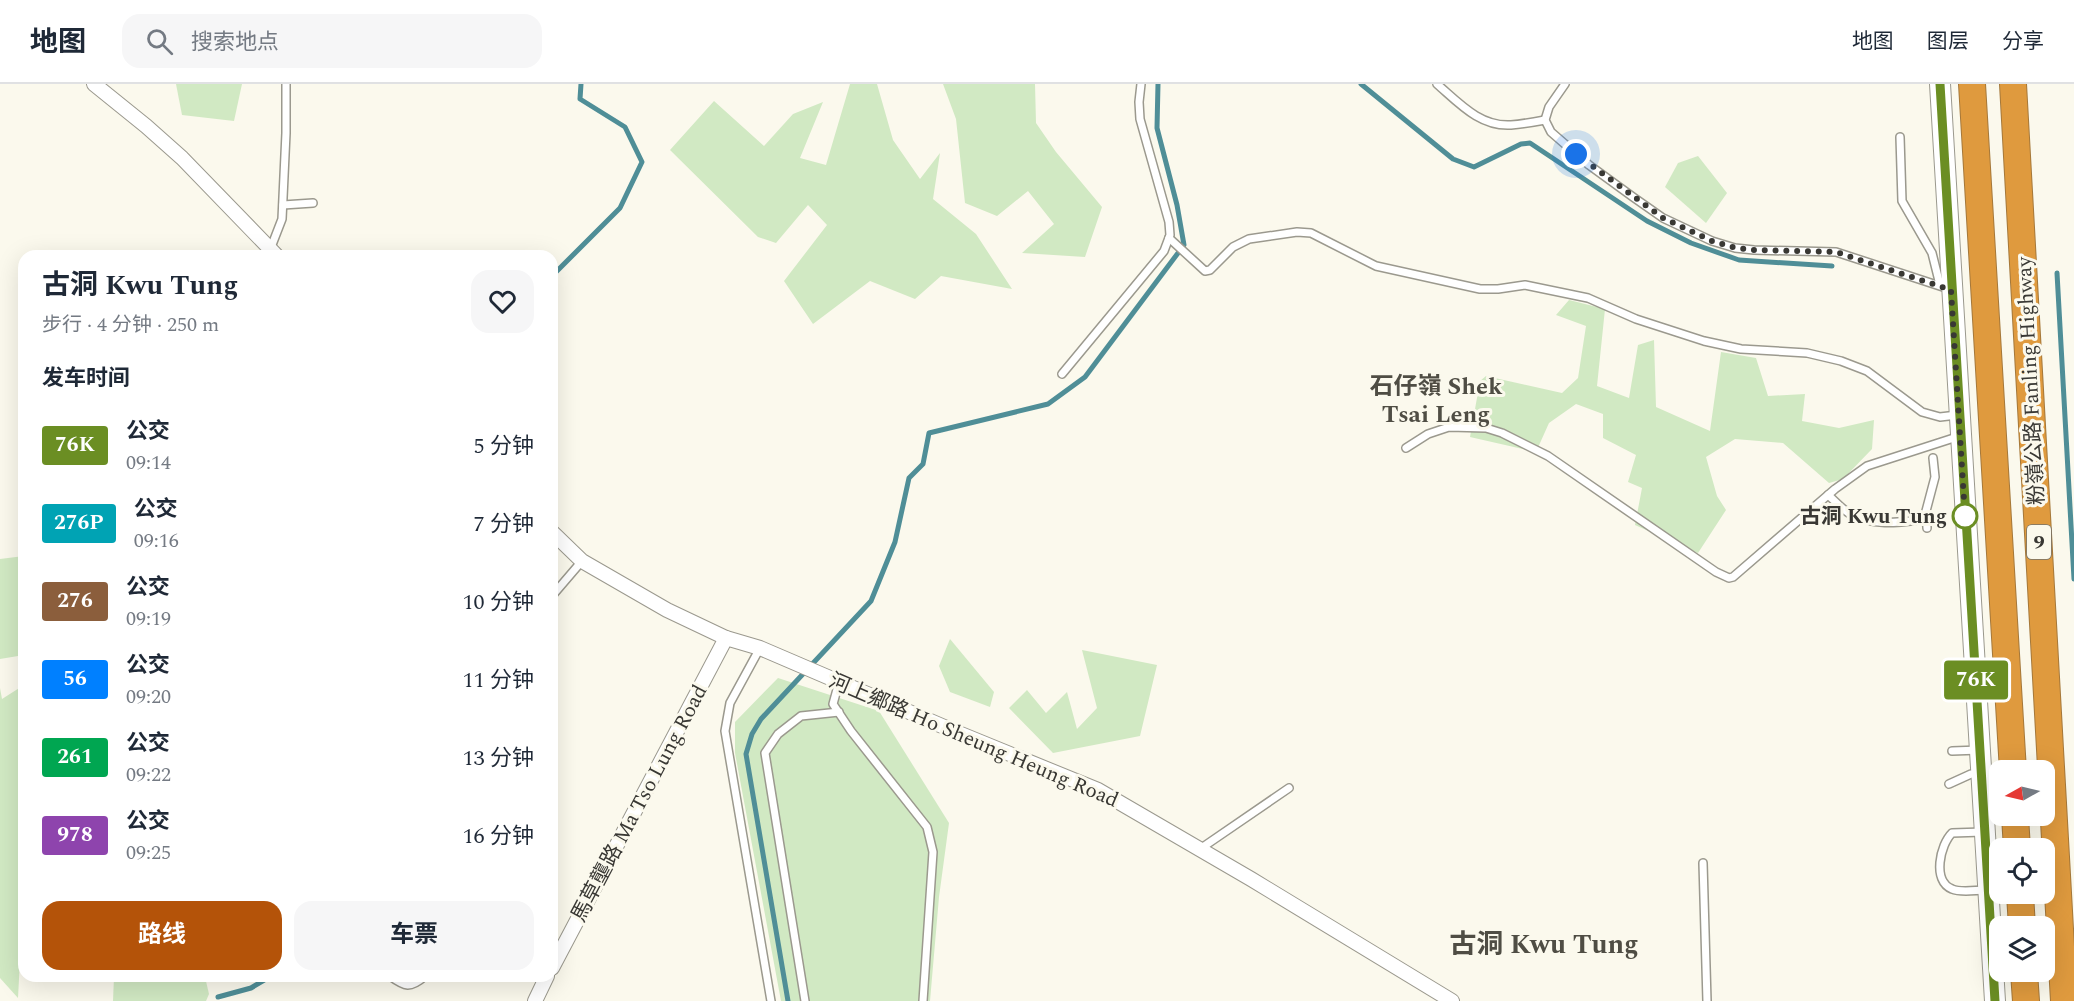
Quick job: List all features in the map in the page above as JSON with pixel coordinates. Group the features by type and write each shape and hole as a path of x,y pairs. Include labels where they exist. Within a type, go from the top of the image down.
{"highway":[{"name":"粉嶺公路 Fanling Highway","path":"1972,84 2012,760"},
{"name":"粉嶺公路 Fanling Highway","path":"2013,84 2064,1001"},
{"path":"2025,982 2026,1001"}],"main road":[{"path":"1940,84 1946,287 1960,436 1995,1001"}],"street":[{"path":"94,84 182,158 270,250"},
{"name":"河上鄉路 Ho Sheung Heung Road","path":"558,538 582,561 667,610 726,638 760,648 1098,790 1452,1001"},
{"name":"馬草壟路 Ma Tso Lung Road","path":"558,957 726,638"},
{"path":"535,1001 544,982"}],"lane":[{"path":"274,250 282,219 286,84"},
{"path":"1062,374 1164,251 1169,238 1169,222 1140,119 1138,102 1141,84"},
{"path":"1437,84 1471,113 1486,121 1509,125 1545,120"},
{"path":"1565,84 1549,106 1545,120 1551,132 1589,165 1663,218 1712,241 1736,248 1836,252 1946,287"},
{"path":"1900,137 1902,201 1932,253 1946,287"},
{"path":"283,205 313,203"},
{"path":"1169,238 1204,271 1210,270 1240,242 1297,232 1311,233 1376,266 1480,289 1525,285 1556,291 1598,301 1636,319 1704,341 1741,349 1807,353 1841,361 1867,371 1922,412 1940,417 1958,415"},
{"path":"1406,448 1428,434 1449,427 1486,428 1502,433 1548,456 1716,572 1729,578 1733,577 1828,495 1867,466 1960,436"},
{"path":"1928,528 1926,511 1935,477 1933,458"},
{"path":"1828,495 1851,514 1863,519 1890,523 1926,519"},
{"path":"558,589 582,561"},
{"path":"760,648 730,703 725,731 771,1001"},
{"path":"1952,669 1966,692 1977,692"},
{"path":"839,682 833,704 851,731 927,827 933,852 923,1001"},
{"path":"805,1001 765,753 778,734 801,716 839,712"},
{"path":"1952,751 1980,750"},
{"path":"1949,784 1971,774 1982,774"},
{"path":"1200,849 1289,788"},
{"path":"1985,832 1952,833 1943,843 1940,862 1941,874 1950,889 1958,891 1988,889"},
{"path":"1703,863 1707,1001"},
{"path":"398,982 407,986 417,982"}],"green space":[{"path":"176,84 242,84 234,121 182,115"},
{"path":"850,84 877,84 893,140 920,179 940,153 933,199 976,234 1012,289 941,276 915,299 870,281 813,324 784,281 827,225 808,205 776,243 758,237 670,150 714,101 764,146 793,114 823,102 800,158 826,165"},
{"path":"943,84 1035,84 1036,123 1056,152 1102,207 1085,257 1022,253 1054,224 1028,191 997,216 965,203 956,119"},
{"path":"1698,156 1727,193 1706,223 1665,187 1678,163"},
{"path":"1569,300 1605,309 1597,386 1629,398 1638,345 1654,340 1656,407 1710,431 1721,352 1756,358 1768,396 1805,394 1802,421 1839,428 1874,420 1872,449 1843,479 1829,483 1783,443 1735,439 1706,457 1717,496 1726,510 1698,553 1635,525 1642,488 1628,482 1636,455 1603,438 1603,414 1576,404 1549,423 1536,452 1470,437 1480,381 1486,376 1562,393 1578,378 1586,326 1556,315"},
{"path":"18,557 18,656 0,659 0,559"},
{"path":"950,639 994,692 990,707 950,692 939,666"},
{"path":"1082,650 1157,665 1140,736 1053,753 1009,708 1027,690 1046,713 1067,692 1077,729 1097,708"},
{"path":"778,678 879,711 949,823 939,897 930,1001 781,1001 735,753 735,722"},
{"path":"0,688 2,699 18,689 18,998 0,978"},
{"path":"114,982 206,982 209,994 206,1001 113,1001"}],"waterway":[{"path":"558,270 620,208 642,162 625,127 580,99 581,84"},
{"path":"788,1001 746,754 752,734 761,719 871,601 895,542 909,478 923,464 929,433 1048,404 1085,377 1184,245 1177,205 1157,128 1158,84"},
{"path":"1361,84 1453,159 1474,167 1521,144 1530,143 1647,221 1691,243 1739,260 1832,266"},
{"path":"2057,273 2074,579"},
{"path":"218,997 251,988 261,982"}],"bus line":[{"name":"76K","path":"1940,84 1949,267 1995,1001"}],"place":[{"name":"古洞 Kwu Tung","path":"1965,516"}],"district":[{"name":"石仔嶺 Shek Tsai Leng","path":"1436,400"},
{"name":"古洞 Kwu Tung","path":"1544,944"}],"route":[{"path":"1576,154 1663,218 1712,241 1736,248 1754,250 1836,252 1951,290 1965,516"}]}
